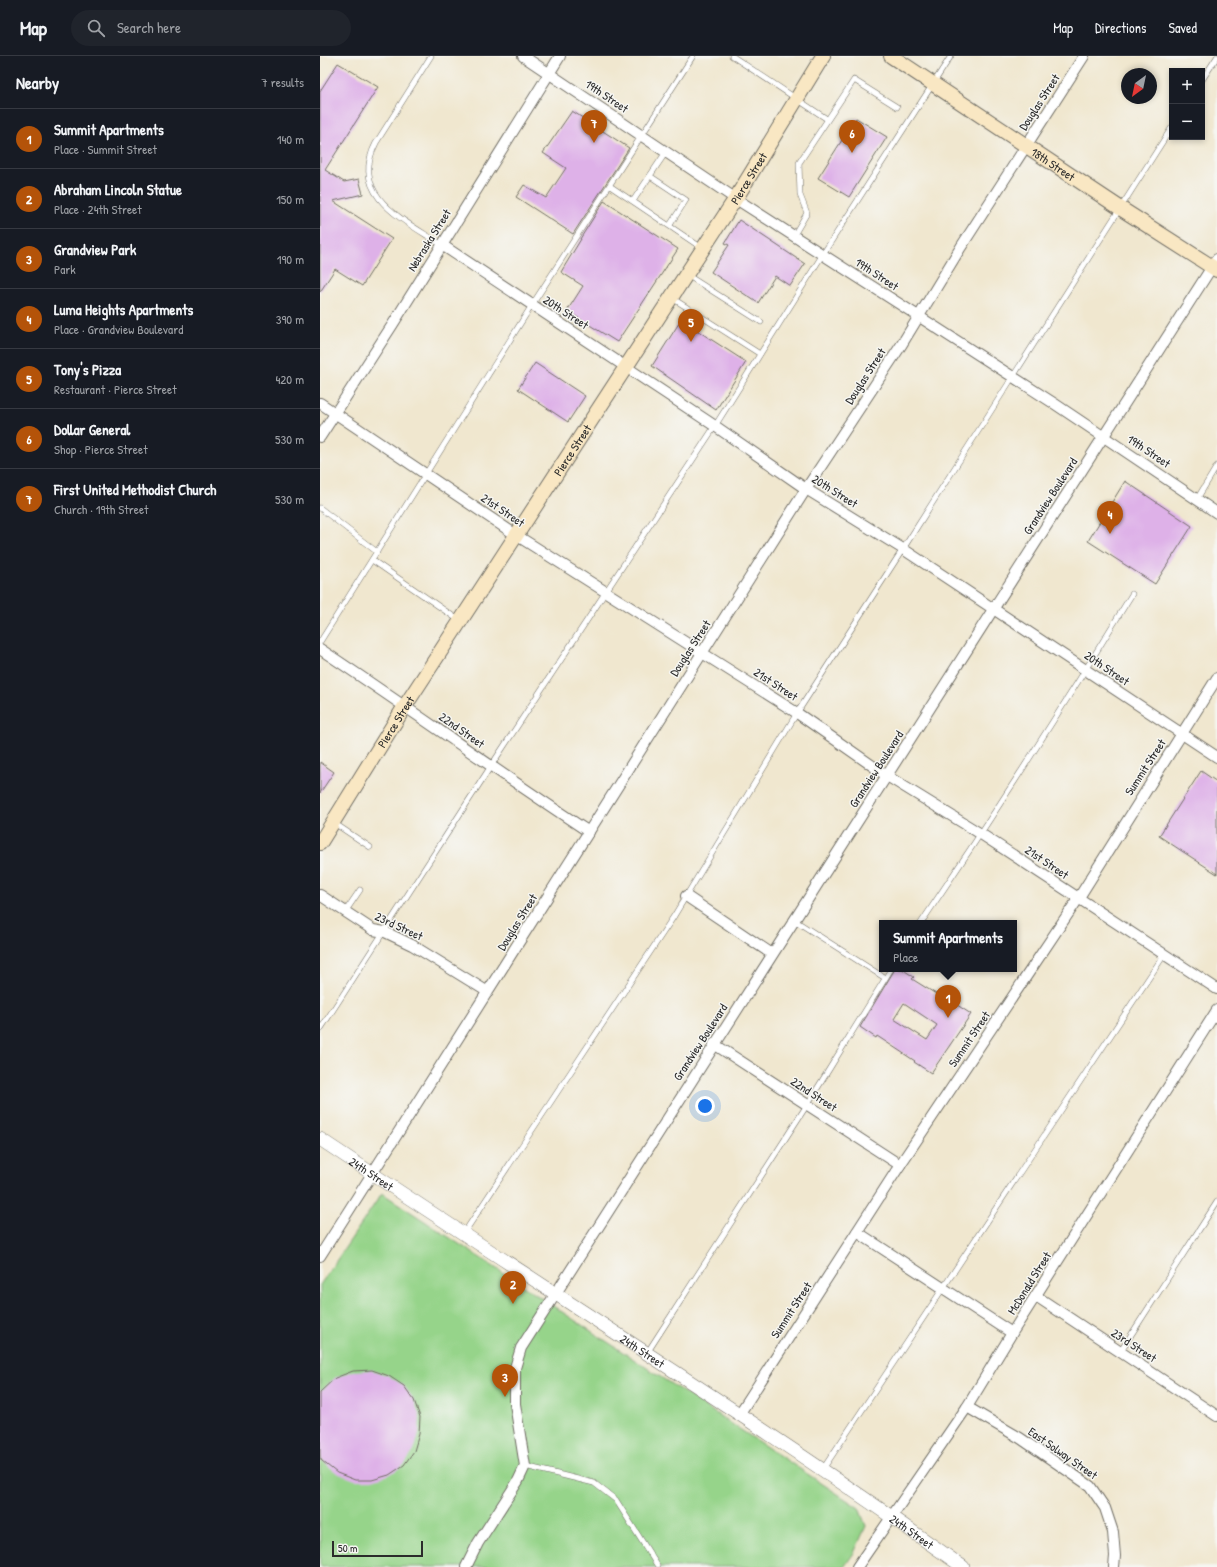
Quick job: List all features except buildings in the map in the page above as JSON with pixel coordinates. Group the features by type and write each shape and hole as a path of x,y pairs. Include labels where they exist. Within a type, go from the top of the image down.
{"main road":[{"name":"Pierce Street","path":"320,843 405,706 736,198 823,56"},
{"name":"18th Street","path":"891,56 1120,208 1215,265"}],"street":[{"name":"19th Street","path":"523,56 736,198 1104,436 1217,513"},
{"name":"Nebraska Street","path":"320,437 560,56"},
{"name":"Douglas Street","path":"320,1256 806,489 919,317 1084,56"},
{"name":"20th Street","path":"442,245 716,426 806,489 904,549 1217,756"},
{"name":"Grandview Boulevard","path":"525,1466 515,1404 515,1368 521,1348 714,1044 1215,265"},
{"name":"21st Street","path":"320,403 516,535 703,652 797,713 887,776 981,834 1217,990"},
{"name":"22nd Street","path":"320,649 589,832"},
{"name":"Summit Street","path":"740,1413 900,1165 1078,898 1217,678"},
{"name":"23rd Street","path":"320,895 373,930 385,932 412,945 488,992"},
{"path":"686,896 772,954"},
{"name":"McDonald Street","path":"857,1567 967,1407 1012,1333 1217,1010"},
{"name":"22nd Street","path":"714,1044 900,1165"},
{"name":"24th Street","path":"320,1139 740,1413 892,1516 963,1567"},
{"path":"857,1232 1012,1333"},
{"name":"23rd Street","path":"1036,1296 1120,1352 1215,1410"},
{"name":"East Solway Street","path":"967,1407 1020,1438 1090,1486 1105,1508 1113,1532 1115,1556 1114,1567"},
{"path":"466,1567 478,1543 518,1481 525,1466"}],"lane":[{"path":"432,56 376,143 370,154 369,169 371,185 376,196 383,205 442,245"},
{"path":"320,642 532,305 643,136 693,56"},
{"path":"732,56 828,119"},
{"path":"320,1030 385,932 491,766 716,426 823,254 951,56"},
{"path":"1205,75 1217,57"},
{"path":"794,235 807,213 800,195 798,163 854,80 897,107"},
{"path":"464,1233 686,896 797,713 904,549 1169,132"},
{"path":"634,201 666,152"},
{"path":"650,176 686,200 670,225"},
{"path":"610,186 703,248"},
{"path":"686,274 761,322"},
{"path":"671,297 760,354"},
{"path":"1197,498 1217,466"},
{"path":"320,508 377,552"},
{"path":"372,560 460,621"},
{"path":"923,920 981,834 1086,670 1132,594"},
{"path":"333,822 370,847"},
{"path":"345,912 360,890"},
{"path":"794,920 884,978"},
{"path":"823,1470 1164,955"},
{"path":"646,1353 807,1105 888,972"},
{"path":"1120,1352 1217,1202"},
{"path":"525,1466 594,1483 616,1500 658,1566"}],"green space":[{"path":"382,1193 859,1508 866,1526 854,1553 844,1567 320,1567 320,1285"}],"place":[{"name":"First United Methodist Church","path":"594,143"},
{"name":"Dollar General","path":"852,153"},
{"name":"Tony's Pizza","path":"691,342"},
{"name":"Luma Heights Apartments","path":"1110,534"},
{"name":"Summit Apartments","path":"948,1018"},
{"name":"Abraham Lincoln Statue","path":"513,1304"},
{"name":"Grandview Park","path":"505,1397"}]}
